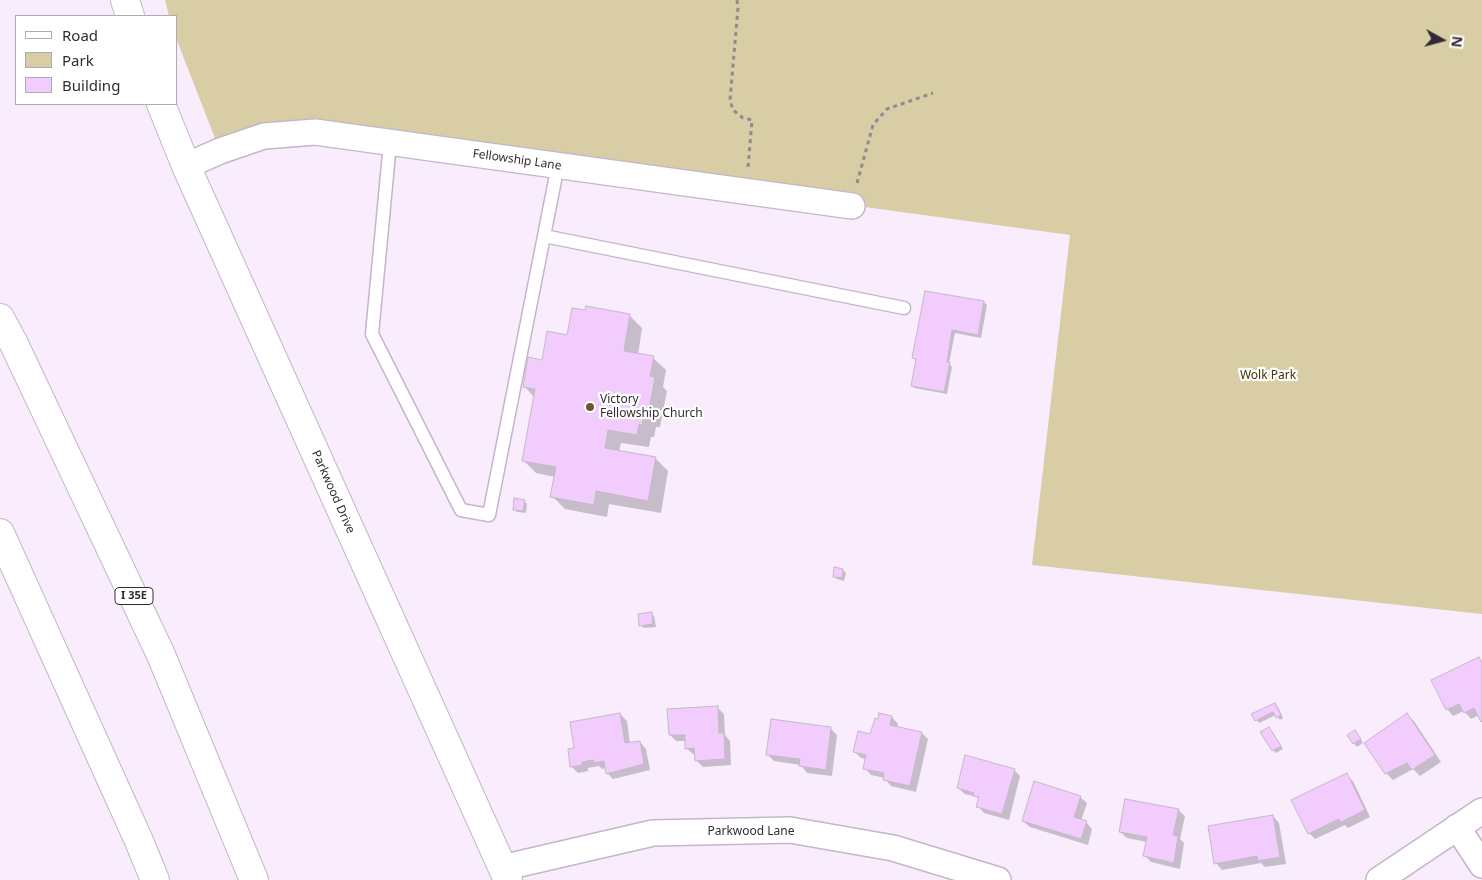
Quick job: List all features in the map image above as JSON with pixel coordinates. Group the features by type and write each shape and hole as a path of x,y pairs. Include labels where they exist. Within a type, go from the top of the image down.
{"main road":[{"path":"126,0 130,15"},
{"name":"Parkwood Drive","path":"161,105 186,166 505,874"},
{"name":"I 35E","path":"0,318 161,655 254,880"},
{"path":"0,533 155,880"}],"street":[{"name":"Fellowship Lane","path":"186,166 220,151 264,136 315,132 852,206"},
{"path":"1379,880 1482,811"},
{"path":"1457,827 1482,865"},
{"name":"Parkwood Lane","path":"505,874 653,833 790,830 893,848 998,880"}],"lane":[{"path":"390,142 372,334 461,510 489,515 558,165"},
{"path":"544,236 904,308"}],"path":[{"path":"736,0 738,8 730,100 733,110 743,118 752,120 745,191"},
{"path":"852,206 873,125 886,109 933,93"}],"green space":[{"name":"Wolk Park","path":"165,0 1482,0 1482,614 1032,565 1070,235 315,132 220,151 178,43 178,15 169,15"}],"building":[{"path":"925,291 984,301 978,335 952,330 947,362 950,362 944,392 911,386 916,359 912,358"},
{"name":"Victory Fellowship Church","path":"586,306 630,314 624,351 654,356 650,376 655,377 648,415 644,414 642,425 639,424 637,435 608,430 605,448 656,457 648,501 596,491 594,505 550,497 556,467 522,461 535,389 523,387 528,357 542,360 547,331 567,335 572,308 585,310"},
{"path":"514,498 525,500 523,511 513,510"},
{"path":"834,567 843,569 842,578 833,577"},
{"path":"652,612 653,624 639,626 638,614"},
{"path":"1479,657 1482,663 1481,722 1474,708 1464,713 1459,704 1446,710 1431,680"},
{"path":"1275,703 1281,715 1276,718 1273,712 1255,721 1251,714"},
{"path":"718,706 719,733 724,733 725,759 695,761 694,748 685,749 685,735 669,735 667,709"},
{"path":"620,713 625,743 640,741 644,764 606,774 604,761 594,763 593,760 582,762 582,765 570,767 568,749 574,748 570,722"},
{"path":"879,713 892,716 890,725 922,732 910,786 883,780 884,773 863,769 866,755 853,752 858,731 870,734 875,718 878,719"},
{"path":"1407,713 1435,755 1412,770 1407,763 1385,774 1364,743"},
{"path":"771,719 831,727 826,770 799,766 800,759 766,755"},
{"path":"1269,727 1281,746 1272,751 1260,732"},
{"path":"1355,730 1361,739 1353,744 1347,735"},
{"path":"965,755 1015,769 1002,814 976,807 979,797 973,796 974,793 957,788"},
{"path":"1347,773 1365,810 1341,822 1339,819 1308,834 1291,800"},
{"path":"1034,781 1081,796 1074,817 1087,821 1081,839 1022,821"},
{"path":"1125,799 1179,809 1173,835 1178,836 1174,863 1143,856 1147,837 1119,832"},
{"path":"1273,815 1280,857 1258,861 1257,856 1214,864 1208,826"}],"place":[{"name":"Victory Fellowship Church","path":"590,407"}]}
